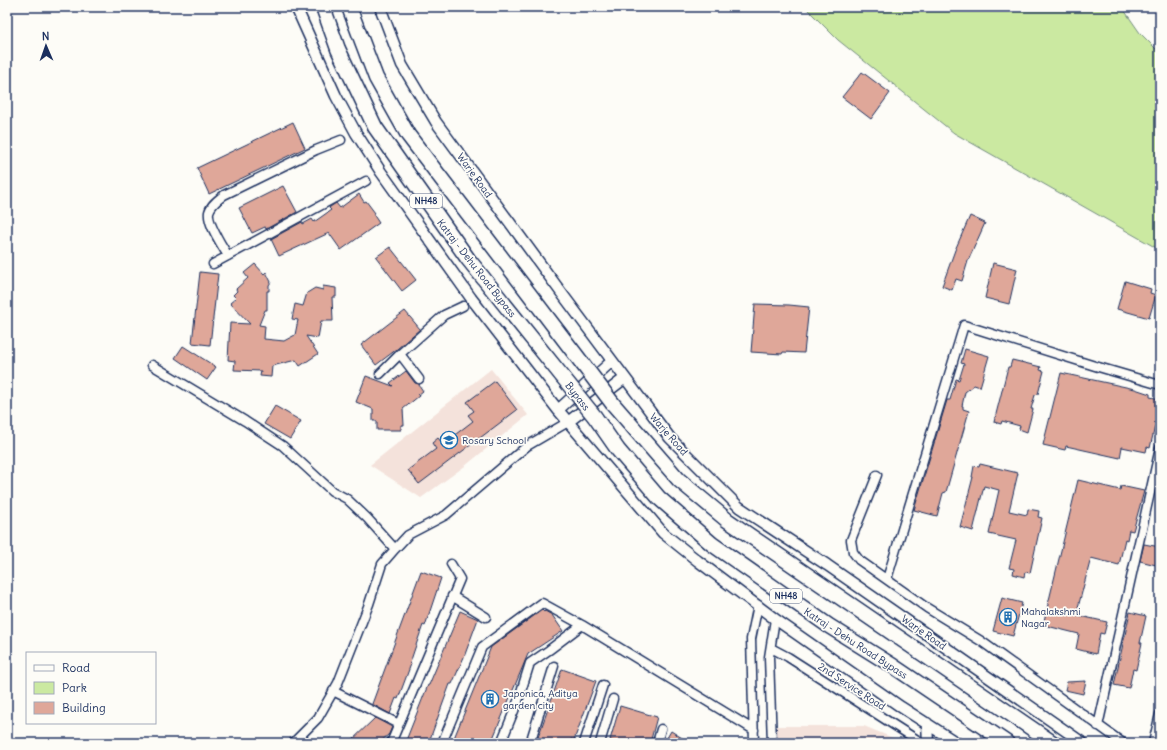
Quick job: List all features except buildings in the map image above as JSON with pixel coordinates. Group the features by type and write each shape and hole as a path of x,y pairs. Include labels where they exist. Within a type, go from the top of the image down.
{"highway":[{"name":"Katraj - Dehu Road Bypass","path":"323,7 338,49 374,127 468,259 562,376"},
{"name":"NH48","path":"350,7 376,78 408,135 613,404 679,480 727,520 1053,743"},
{"name":"Bypass","path":"562,376 594,417"},
{"name":"Katraj - Dehu Road Bypass","path":"594,417 618,450 659,498 712,544 829,626 893,666 1006,743"}],"street":[{"path":"296,7 336,96 356,133 381,172 471,298 558,410 663,533 775,619 901,707 957,743"},
{"name":"Warje Road","path":"380,7 402,65 436,122 670,438 739,507 827,565 1083,743"},
{"path":"228,256 209,221 209,210 214,202 316,150 341,140"},
{"path":"213,264 366,181"},
{"path":"380,374 444,315 463,306"},
{"path":"887,579 964,325 1087,364 1160,385"},
{"path":"400,354 419,379"},
{"path":"558,410 612,361"},
{"path":"152,365 245,421 283,446 332,491 347,499 367,518 395,549"},
{"path":"293,743 318,718 338,683 369,604 382,564 395,549 408,535 446,515 527,446 568,422 625,378"},
{"path":"1098,726 1160,448"},
{"path":"877,475 851,540 853,552 859,560 927,608 982,641 1123,743"},
{"path":"391,743 460,579 451,564"},
{"path":"452,596 486,617"},
{"path":"442,743 482,647 542,603 582,625 754,730"},
{"path":"754,743 751,639 758,605"},
{"path":"772,743 769,657 775,619"},
{"path":"501,743 518,701 530,663 582,625"},
{"name":"2nd Service Road","path":"770,648 788,657 922,743"},
{"path":"530,743 554,666"},
{"path":"584,743 603,685"},
{"path":"333,691 399,724"},
{"path":"600,743 613,698"},
{"path":"1153,743 1160,714"},
{"path":"926,723 928,743"},
{"path":"657,743 661,729"}],"shaded area":[{"name":"Rosary School","path":"491,369 528,415 465,466 421,498 370,465"},
{"path":"776,726 864,726 893,738 900,743 777,743"}],"green space":[{"path":"805,7 1122,7 1140,33 1160,53 1160,250 954,133 838,40"}],"place":[{"name":"Rosary School","path":"449,440"},
{"name":"Mahalakshmi Nagar","path":"1008,617"},
{"name":"Japonica, Aditya garden city","path":"490,699"}]}
